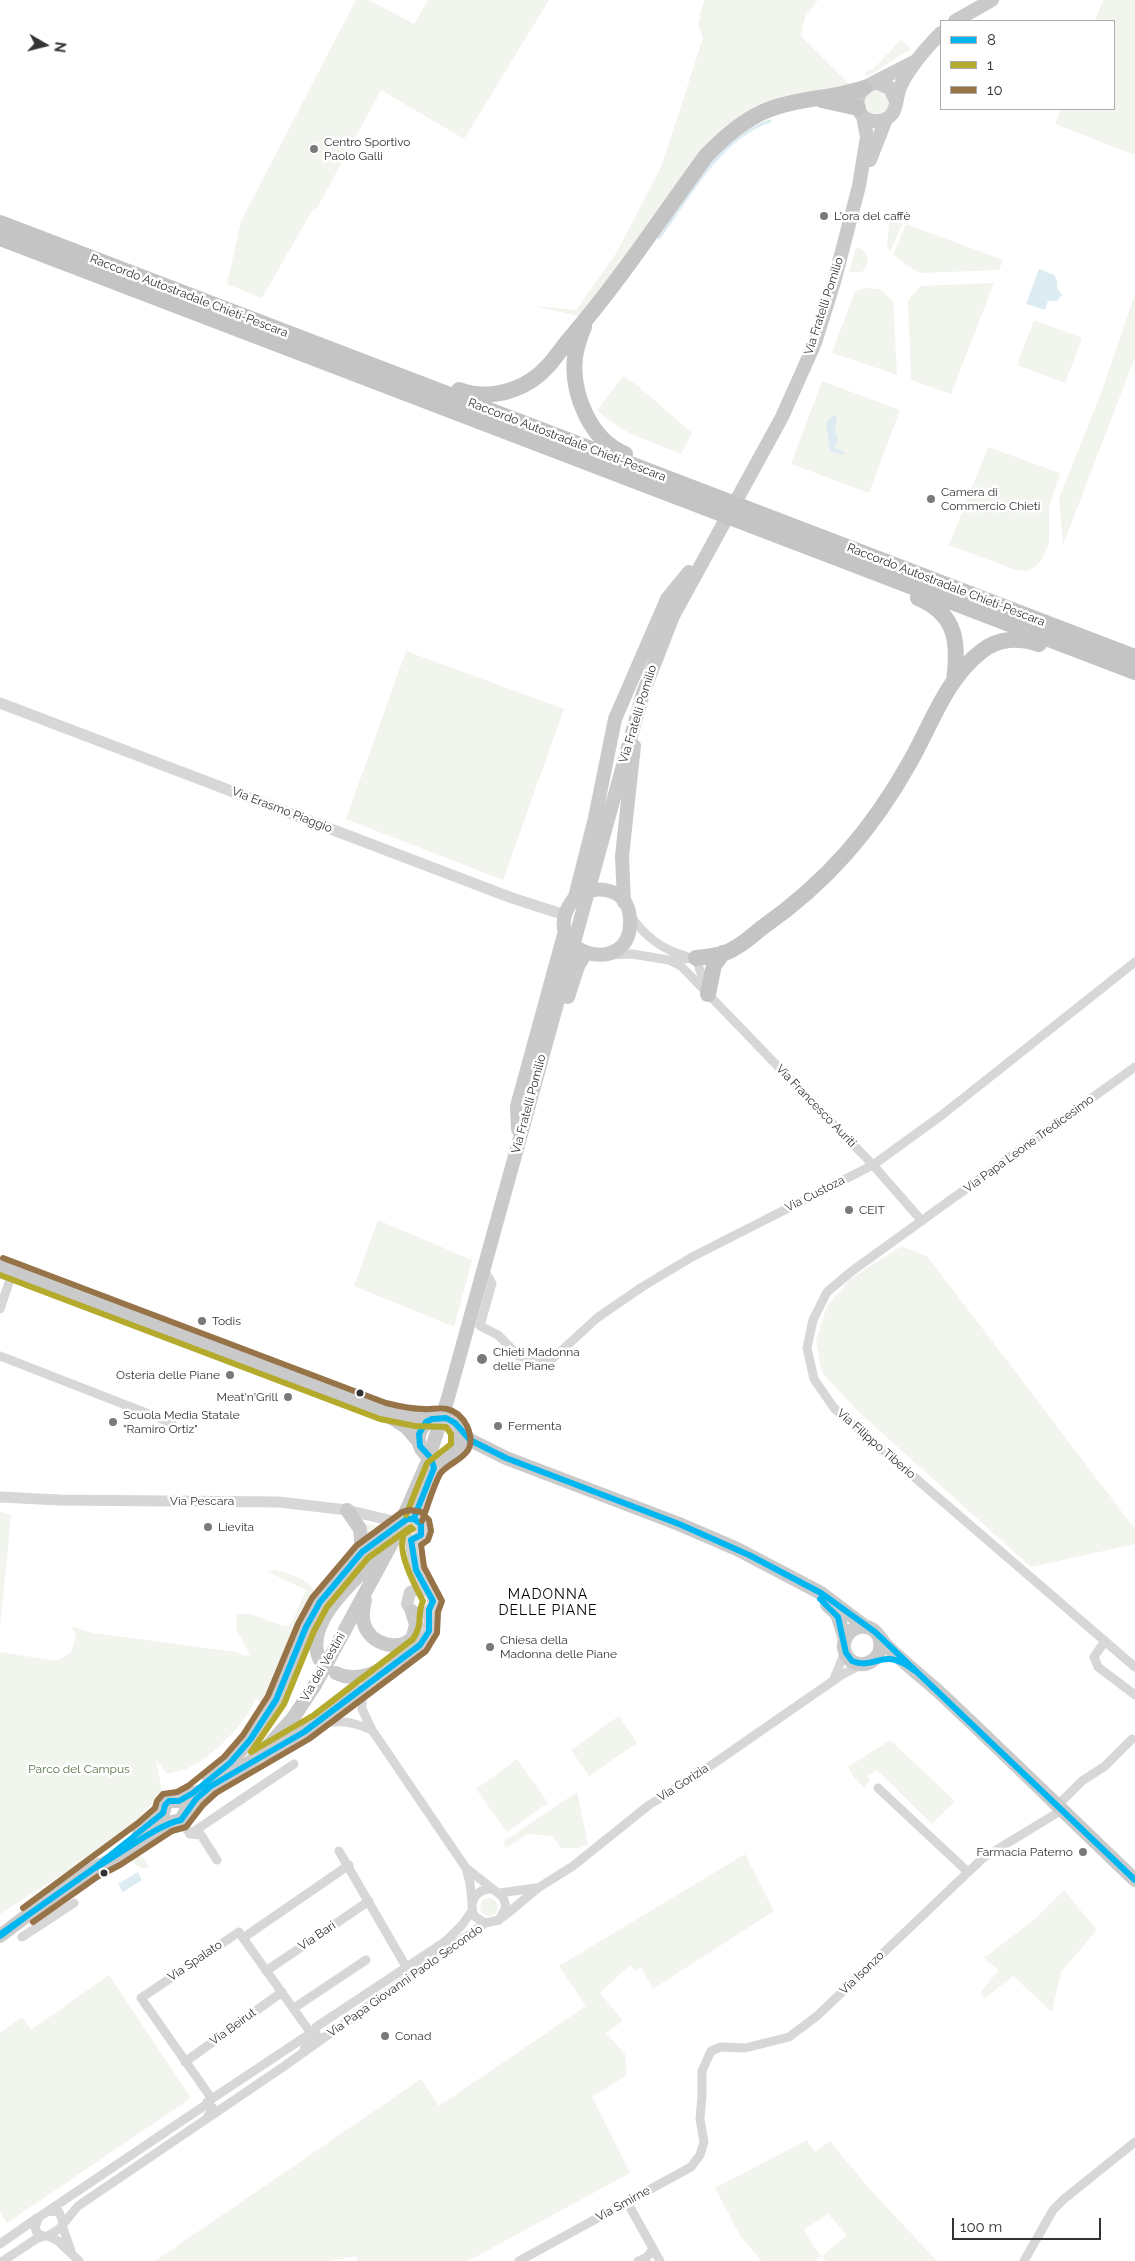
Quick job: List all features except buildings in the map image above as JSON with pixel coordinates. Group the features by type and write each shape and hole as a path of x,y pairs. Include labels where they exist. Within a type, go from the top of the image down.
{"highway":[{"path":"388,372 404,370 465,392 486,395 500,393 524,385 548,367 585,322 706,156 724,137 742,123 783,105 818,99 868,86"},
{"path":"818,99 861,112"},
{"name":"Raccordo Autostradale Chieti-Pescara","path":"0,224 1135,657"},
{"name":"Raccordo Autostradale Chieti-Pescara","path":"0,238 1135,672"},
{"path":"585,322 577,348 575,366 577,388 585,412 597,432 610,446 640,460 659,475"},
{"path":"892,579 907,594 930,603 942,613 950,625 957,652 954,681"},
{"path":"708,994 714,966 723,954 784,912 817,884 862,836 892,794 954,681 981,651 1003,641 1025,640 1056,650 1072,648"},
{"path":"696,958 723,954"}],"main road":[{"path":"957,20 992,0"},
{"path":"916,60 868,86 858,97 861,112 874,122 886,119 895,110 900,87 916,60 940,34"},
{"path":"868,86 882,84 890,88 896,101"},
{"name":"Via Fratelli Pomilio","path":"392,1543 437,1434 638,711 664,636 710,546 782,417 826,310 859,186 867,137 861,112"},
{"name":"Via Fratelli Pomilio","path":"859,186 886,119"},
{"path":"519,1142 517,1106 567,935 565,915 575,897 595,818 615,719 667,599 710,546"},
{"path":"567,935 579,950 602,955 612,952 628,936 631,926 627,908 622,856 628,816 638,711"},
{"path":"575,897 590,890 606,890 616,894 627,908"},
{"path":"519,1142 537,1107 578,966 586,953"},
{"path":"7,1268 383,1412 406,1427 418,1441 422,1451 435,1462"},
{"path":"383,1412 446,1418 455,1424 470,1440 506,1458 710,1537 821,1593 866,1627 874,1630 904,1662 1135,1880"},
{"path":"418,1441 421,1427 432,1418"},
{"path":"455,1454 461,1443 460,1431"},
{"path":"414,1518 435,1462 455,1454 469,1453 506,1458"},
{"path":"348,1510 360,1529 362,1552"},
{"path":"193,1792 230,1763 250,1740 276,1700 312,1614 362,1552 407,1519 414,1518 420,1522 422,1532 418,1538 411,1540 402,1536 401,1524"},
{"path":"259,1756 290,1741 315,1725 416,1649 427,1635 429,1610 433,1601 420,1578 414,1561 411,1540"},
{"path":"320,1660 315,1645 328,1609 392,1543"},
{"name":"Via dei Vestini","path":"0,1936 38,1907 93,1870 115,1858 208,1790 259,1756 293,1718 315,1685 392,1543"},
{"path":"366,1592 363,1608 364,1623 371,1634 382,1642 397,1646 409,1642 416,1630 412,1612 407,1604 414,1561"},
{"path":"795,1580 832,1609 840,1621 845,1645 852,1661 869,1662 886,1658 904,1662"},
{"path":"410,1592 422,1588 429,1592"},
{"path":"412,1612 419,1614 429,1610"},
{"path":"845,1645 856,1628 866,1627"},
{"path":"869,1662 881,1647 879,1637"},
{"path":"336,1673 350,1678 365,1677 416,1649"},
{"name":"Via dei Vestini","path":"176,1813 193,1792 208,1790"}],"street":[{"name":"Via Erasmo Piaggio","path":"0,703 512,898 565,915"},
{"path":"627,908 640,928 656,944 672,952 696,958"},
{"name":"Via Fratelli Pomilio","path":"480,1326 492,1284 479,1261 567,935"},
{"path":"602,955 632,954 669,960 696,958"},
{"name":"Via Francesco Auriti","path":"696,958 708,994"},
{"name":"Via Francesco Auriti","path":"669,960 681,966 873,1165 922,1221"},
{"name":"Via Custoza","path":"480,1326 498,1334 519,1356 542,1362 550,1361 597,1318 642,1287 692,1257 873,1165 942,1115 1135,962"},
{"name":"Via Papa Leone Tredicesimo","path":"922,1221 1135,1067"},
{"name":"Via Filippo Tiberio","path":"922,1221 852,1271 827,1292 813,1320 807,1348 814,1380 834,1408 1135,1667"},
{"path":"0,1308 7,1268"},
{"path":"0,1356 172,1423"},
{"name":"Via Pescara","path":"0,1497 59,1500 279,1502 348,1510 401,1524"},
{"path":"1105,1641 1094,1657 1098,1667 1135,1695"},
{"path":"832,1682 845,1645"},
{"name":"Via Gorizia","path":"503,1917 538,1888 573,1866 649,1805 700,1773 843,1674 869,1662"},
{"path":"362,1691 362,1709 372,1730 466,1868 496,1891 506,1902 503,1917 495,1922 485,1923 477,1919 472,1907 470,1883 466,1868"},
{"path":"315,1725 338,1721 354,1723 372,1730"},
{"name":"Via Isonzo","path":"702,2130 700,2119 702,2071 712,2050 721,2047 745,2048 790,2037 817,2016 988,1854 1060,1808 1082,1781 1105,1766 1132,1739"},
{"path":"190,1834 294,1764"},
{"path":"878,1788 968,1872"},
{"path":"176,1813 190,1834"},
{"path":"190,1834 201,1835 216,1860"},
{"path":"339,1851 349,1865 412,1977"},
{"name":"Via Spalato","path":"208,2102 185,2062 141,1998 239,1932 243,1938 349,1865"},
{"name":"Via Gorizia","path":"496,1891 538,1888"},
{"path":"472,1907 477,1893 482,1890 496,1891"},
{"name":"Via Bari","path":"266,1971 368,1901"},
{"path":"22,1937 74,1903"},
{"path":"38,1907 47,1920"},
{"name":"Via Papa Giovanni Paolo Secondo","path":"0,2244 446,1940 462,1925 472,1907"},
{"name":"Via Papa Giovanni Paolo Secondo","path":"3,2261 36,2239 47,2236 84,2202 208,2116 283,2067 412,1977 485,1923"},
{"path":"243,1938 294,2008 309,2032"},
{"path":"294,2008 366,1960"},
{"name":"Via Beirut","path":"185,2062 282,1992"},
{"name":"Via Papa Giovanni Paolo Secondo","path":"309,2032 315,2037 324,2038"},
{"name":"Via Papa Giovanni Paolo Secondo","path":"283,2067 309,2045 309,2032"},
{"path":"246,2076 239,2084 242,2090 246,2091"},
{"path":"208,2102 213,2108 208,2116"},
{"name":"Via Smirne","path":"520,2261 691,2167 700,2155 704,2142 702,2130"},
{"path":"1024,2261 1053,2210 1135,2142"},
{"path":"627,2202 660,2261"},
{"path":"48,2211 58,2212 62,2217 62,2224 72,2253 78,2261"},
{"path":"67,2239 70,2214"},
{"path":"39,2217 36,2222 36,2230 40,2235 47,2236 72,2253"},
{"path":"638,2261 647,2257 653,2249"}],"green space":[{"path":"356,0 369,0 414,24 428,0 549,0 464,139 381,90 317,208 313,209 262,298 227,284 241,221"},
{"path":"704,0 818,0 805,17 801,36 849,84 784,96 754,107 723,128 695,160 583,317 533,306 576,310 617,252 661,167 703,38 698,24"},
{"path":"1103,0 1135,0 1135,155 1055,124 1061,110 1115,110 1115,20 1095,20"},
{"path":"901,40 911,49 868,76 865,74 869,69 872,70"},
{"path":"877,91 882,92 888,98 888,108 882,114 877,115 872,114 866,108 865,103 866,98 872,92"},
{"path":"890,218 903,223 890,252 887,246"},
{"path":"906,224 1003,260 999,270 919,273 893,255"},
{"path":"856,247 866,254 867,265 862,272 849,272"},
{"path":"994,283 951,394 911,380 908,300 921,286"},
{"path":"867,288 880,289 893,301 897,375 832,353 855,291"},
{"path":"1135,295 1135,357 1063,545 1059,498 1101,393"},
{"path":"1034,320 1082,338 1065,383 1017,365"},
{"path":"623,376 638,386 692,433 681,454 627,432 597,410"},
{"path":"822,381 900,410 869,493 791,464"},
{"path":"988,447 1060,473 1049,507 1049,543 1042,559 1028,571 1016,570 949,545"},
{"path":"406,651 564,709 503,880 346,819"},
{"path":"378,1220 472,1260 454,1327 354,1286"},
{"path":"902,1246 928,1257 1135,1529 1135,1544 1031,1567 861,1414 822,1373 816,1341 827,1306 851,1278"},
{"path":"0,1512 11,1515 0,1628"},
{"path":"363,1523 383,1527 367,1545"},
{"name":"Parco del Campus","path":"276,1570 306,1582 311,1586 317,1598 278,1690 248,1733 248,1728 261,1703 256,1697 252,1707 237,1728 217,1749 196,1764 167,1774 156,1760 162,1791 126,1834 0,1914 0,1652 57,1661 71,1653 76,1635 71,1626 93,1633 236,1652 245,1656 250,1655 236,1629 237,1615 250,1614 283,1626 290,1626 306,1590 266,1571"},
{"path":"619,1716 637,1743 589,1776 571,1750"},
{"path":"890,1740 955,1801 932,1824 877,1770 868,1776 870,1780 864,1788 848,1767"},
{"path":"517,1759 548,1803 507,1832 476,1789"},
{"path":"577,1792 588,1844 580,1848 561,1848 553,1836 528,1834 506,1848 503,1842"},
{"path":"139,1854 149,1867 141,1868 130,1860"},
{"path":"745,1854 774,1911 653,1989 641,1967 635,1971 630,1965 600,1993 623,2021 606,2033 625,2054 627,2075 592,2097 630,2173 468,2261 358,2261 356,2256 329,2261 155,2261 421,2079 439,2106 586,2006 559,1966"},
{"path":"1064,1890 1097,1930 1061,1972 1052,2012 1013,1976 985,1998 980,1993 999,1970 984,1958 1034,1920"},
{"path":"489,1898 495,1901 498,1907 495,1913 489,1916 483,1913 480,1907 483,1901"},
{"path":"109,1975 191,2098 7,2223 0,2212 0,2033 22,2017 31,2030"},
{"path":"807,2140 815,2152 830,2141 866,2185 937,2261 826,2261 822,2256 815,2261 762,2261 741,2237 715,2188","holes":["828,2214 847,2235 822,2256 804,2230"]}],"shaded area":[{"path":"1039,269 1054,275 1057,280 1057,288 1062,295 1057,301 1048,301 1045,310 1026,304"},
{"path":"832,416 837,416 835,430 838,440 834,447 844,452 843,455 830,451 826,423"},
{"path":"138,1872 142,1880 123,1892 118,1884"}],"waterway":[{"path":"659,238 694,187 720,155 752,129 770,121"}],"transit line":[{"name":"10","path":"3,1258 386,1403 414,1408 444,1408 456,1413 467,1426 470,1445 462,1456 440,1474 422,1521"},
{"name":"1","path":"0,1275 380,1419 415,1426 446,1427 451,1434 451,1444 427,1463 406,1515"},
{"name":"8","path":"414,1518 434,1468 431,1458 420,1446 419,1434 426,1422 432,1419 446,1418 455,1423 470,1440 506,1458 679,1524 749,1555 821,1593 875,1632 1135,1880"},
{"name":"10","path":"23,1908 138,1823 155,1808 157,1801 163,1794 177,1792 188,1786 224,1757 243,1735 268,1696 298,1624 312,1598 356,1546 402,1512 410,1510 421,1512 429,1520 431,1531 428,1540 421,1545 424,1567 442,1601 438,1612 437,1633 426,1651 309,1739 216,1793 203,1805 186,1827 172,1831 120,1865 97,1877 33,1922"},
{"name":"8","path":"407,1519 414,1519 421,1524 421,1535 411,1540 416,1570 433,1601 429,1610 429,1631 420,1645 304,1732 211,1786 196,1799 181,1820 148,1834 93,1869 163,1813 165,1805 169,1801 179,1801 193,1793 230,1763 250,1740 276,1700 306,1627 320,1602 362,1552 407,1519"},
{"name":"1","path":"411,1527 413,1529 404,1534 402,1550 404,1559 423,1601 418,1628 413,1639 314,1715 251,1752 284,1704 314,1631 327,1607 368,1558 411,1527"},
{"name":"8","path":"820,1599 838,1617 846,1653 852,1661 868,1663 887,1659 895,1660 915,1671"},
{"name":"8","path":"28,1915 93,1869"},
{"name":"8","path":"28,1915 93,1869"},
{"name":"8","path":"28,1915 0,1936 2,1933 28,1915"}],"place":[{"name":"Centro Sportivo Paolo Galli","path":"314,149"},
{"name":"L'ora del caffè","path":"824,216"},
{"name":"Camera di Commercio Chieti","path":"931,499"},
{"name":"CEIT","path":"849,1210"},
{"name":"Todis","path":"202,1321"},
{"name":"Chieti Madonna delle Piane","path":"482,1359"},
{"name":"Osteria delle Piane","path":"230,1375"},
{"name":"Meat'n'Grill","path":"288,1397"},
{"name":"Scuola Media Statale \"Ramiro Ortiz\"","path":"113,1422"},
{"name":"Fermenta","path":"498,1426"},
{"name":"Lievita","path":"208,1527"},
{"name":"Chiesa della Madonna delle Piane","path":"490,1647"},
{"name":"Farmacia Paterno","path":"1083,1852"},
{"name":"Conad","path":"385,2036"}],"district":[{"name":"MADONNA DELLE PIANE","path":"548,1604"}]}
